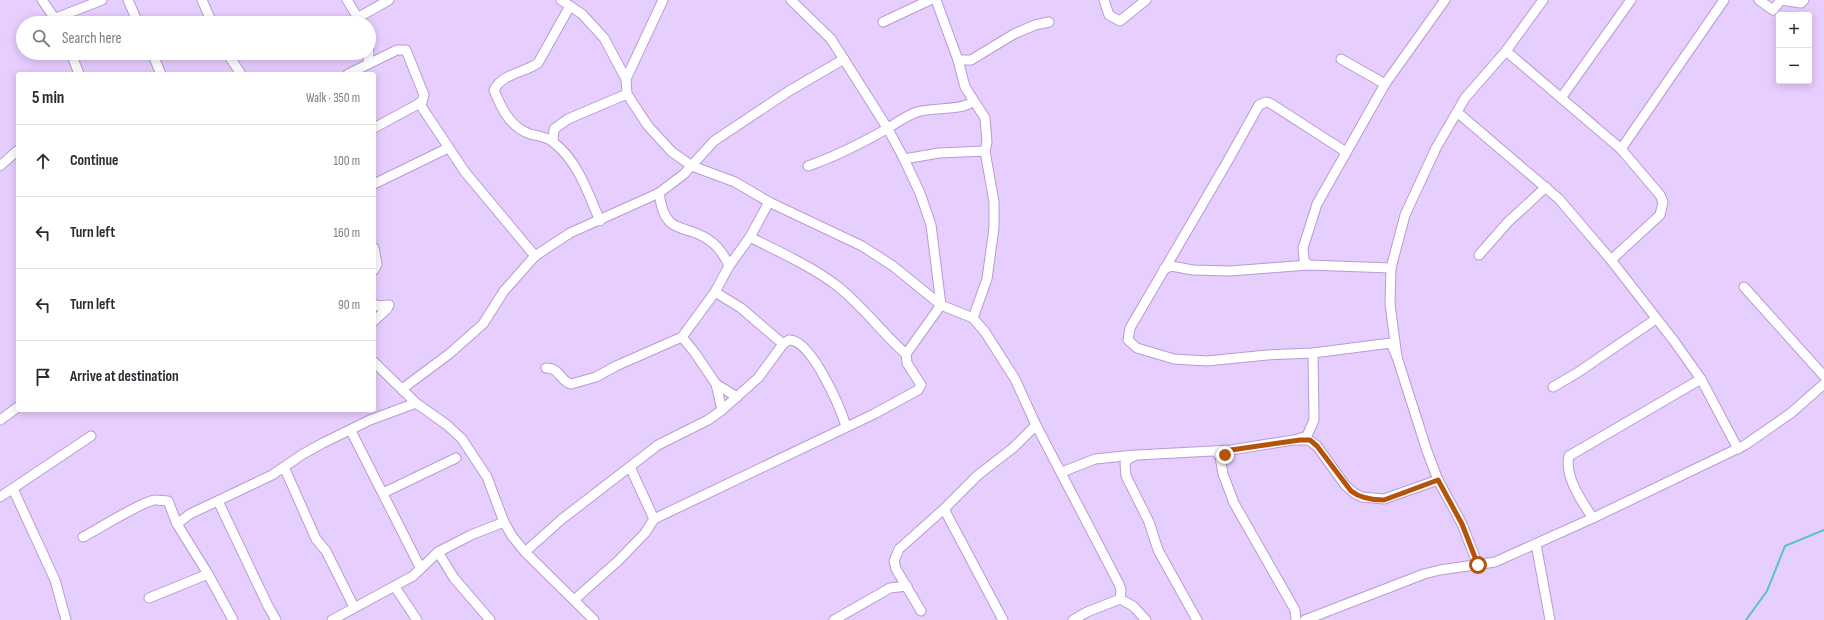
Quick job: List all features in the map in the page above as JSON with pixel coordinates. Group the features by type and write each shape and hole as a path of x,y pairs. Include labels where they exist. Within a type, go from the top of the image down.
{"street":[{"path":"42,0 54,16"},
{"path":"66,16 102,0"},
{"path":"128,0 135,16"},
{"path":"202,0 209,16"},
{"path":"347,0 356,16"},
{"path":"366,16 389,0"},
{"path":"562,0 582,14 604,38 626,79 627,94 648,126 672,152 692,166 735,182 769,202 862,246 893,266 941,305 973,318 985,332 1015,380 1036,425 1062,472 1092,534 1120,584 1120,599"},
{"path":"626,79 663,0"},
{"path":"574,600 619,560 645,533 654,519 846,426 874,414 918,390 920,385 907,363 906,354 941,305 931,225 920,193 888,129 831,39 791,0"},
{"path":"882,22 930,0"},
{"path":"936,0 958,60 965,87 985,118 987,142 984,151 990,175 994,228 987,279 973,318"},
{"path":"1104,0 1109,15 1120,21 1146,0"},
{"path":"1308,265 1302,254 1305,237 1317,204 1385,84 1445,0"},
{"path":"1397,357 1390,304 1391,268 1405,215 1436,148 1465,98 1506,52 1543,0"},
{"path":"1561,98 1631,0"},
{"path":"1621,149 1724,0"},
{"path":"1759,0 1773,10 1781,0 1801,4 1804,0"},
{"path":"570,6 538,63 531,68 505,78 498,83 494,90 507,116 515,126 524,132 552,141 576,167 600,221"},
{"path":"958,60 971,60 1014,34 1035,25 1049,22"},
{"path":"352,72 397,50 406,50 424,94 422,102 376,127"},
{"path":"1506,52 1621,149 1660,195 1663,202 1663,209 1660,215 1611,260"},
{"path":"402,389 449,354 483,324 504,291 535,256 570,233 600,221 659,193 692,166 714,141 789,91 844,59"},
{"path":"1341,59 1385,84"},
{"path":"73,60 78,72"},
{"path":"155,60 161,72"},
{"path":"232,60 240,72"},
{"path":"368,60 368,64"},
{"path":"552,141 554,129 568,119 627,94"},
{"path":"808,166 856,146 917,112 937,108 962,107 969,105 973,101"},
{"path":"1346,152 1270,103 1266,102 1258,104 1226,164 1128,333 1128,340 1137,348 1174,359 1207,361 1267,355 1313,353 1391,343"},
{"path":"419,103 465,172 535,256"},
{"path":"1457,112 1559,199 1611,260 1674,341 1701,379 1738,449"},
{"path":"376,183 448,148"},
{"path":"904,159 939,153 984,151"},
{"path":"0,166 16,152"},
{"path":"1479,255 1508,222 1546,187"},
{"path":"659,193 662,209 670,222 712,241 725,256 729,266"},
{"path":"546,368 555,369 568,383 572,384 596,376 682,337 715,292 729,266 750,237 769,202"},
{"path":"750,237 836,285 859,305 888,338 906,354"},
{"path":"1164,269 1171,266 1192,270 1230,271 1308,265 1391,268"},
{"path":"1744,288 1824,376"},
{"path":"715,292 741,308 783,344"},
{"path":"376,306 389,306 376,319"},
{"path":"1553,387 1577,374 1656,319"},
{"path":"1394,334 1391,335 1393,340 1391,343 1397,357 1427,451 1438,480 1462,524 1478,565"},
{"path":"682,337 716,384 722,410"},
{"path":"525,552 562,519 658,445 708,420 737,398 760,375 783,344 789,340 797,342 819,367 836,398 846,426"},
{"path":"1062,472 1094,458 1231,450 1293,440 1307,436 1314,420 1313,353"},
{"path":"376,364 416,403 447,425 466,445 487,477 504,522 525,552 594,620"},
{"path":"1593,518 1569,472 1568,464 1570,456 1701,379"},
{"path":"716,384 737,398"},
{"path":"1305,620 1424,574 1440,570 1495,562 1536,544 1738,449 1760,436 1824,384"},
{"path":"177,524 190,514 272,475 303,454 351,431 370,420 416,403"},
{"path":"0,420 16,409"},
{"path":"921,612 896,569 895,554 912,536 944,509 978,475 1013,448 1036,425"},
{"path":"351,431 420,567"},
{"path":"0,498 91,436"},
{"path":"1293,440 1310,440 1317,446 1345,485 1354,493 1362,497 1384,500 1438,480"},
{"path":"1221,461 1231,450"},
{"path":"1215,451 1221,461 1223,474 1234,503 1295,610 1296,620"},
{"path":"1138,455 1128,459 1125,464 1126,476 1149,522 1158,550 1197,620"},
{"path":"383,493 456,458"},
{"path":"284,467 316,539 326,551 354,607"},
{"path":"630,467 654,519"},
{"path":"13,489 55,580 66,620"},
{"path":"82,537 102,528 119,516 156,500 168,502 177,524 208,574 233,620"},
{"path":"218,501 276,620"},
{"path":"944,509 1003,620"},
{"path":"332,620 413,576 420,567 438,552 472,535 504,522"},
{"path":"1536,544 1550,620"},
{"path":"438,552 454,578 490,620"},
{"path":"149,598 208,574"},
{"path":"834,620 890,588 907,586"},
{"path":"395,587 417,620"},
{"path":"1073,620 1120,599"},
{"path":"1120,599 1133,606 1146,620"}],"waterway":[{"path":"1746,620 1767,591 1785,546 1824,530"}],"route":[{"path":"1225,455 1231,450 1293,440 1310,440 1317,446 1351,491 1358,496 1377,500 1384,500 1438,480 1462,524 1478,565"}]}
